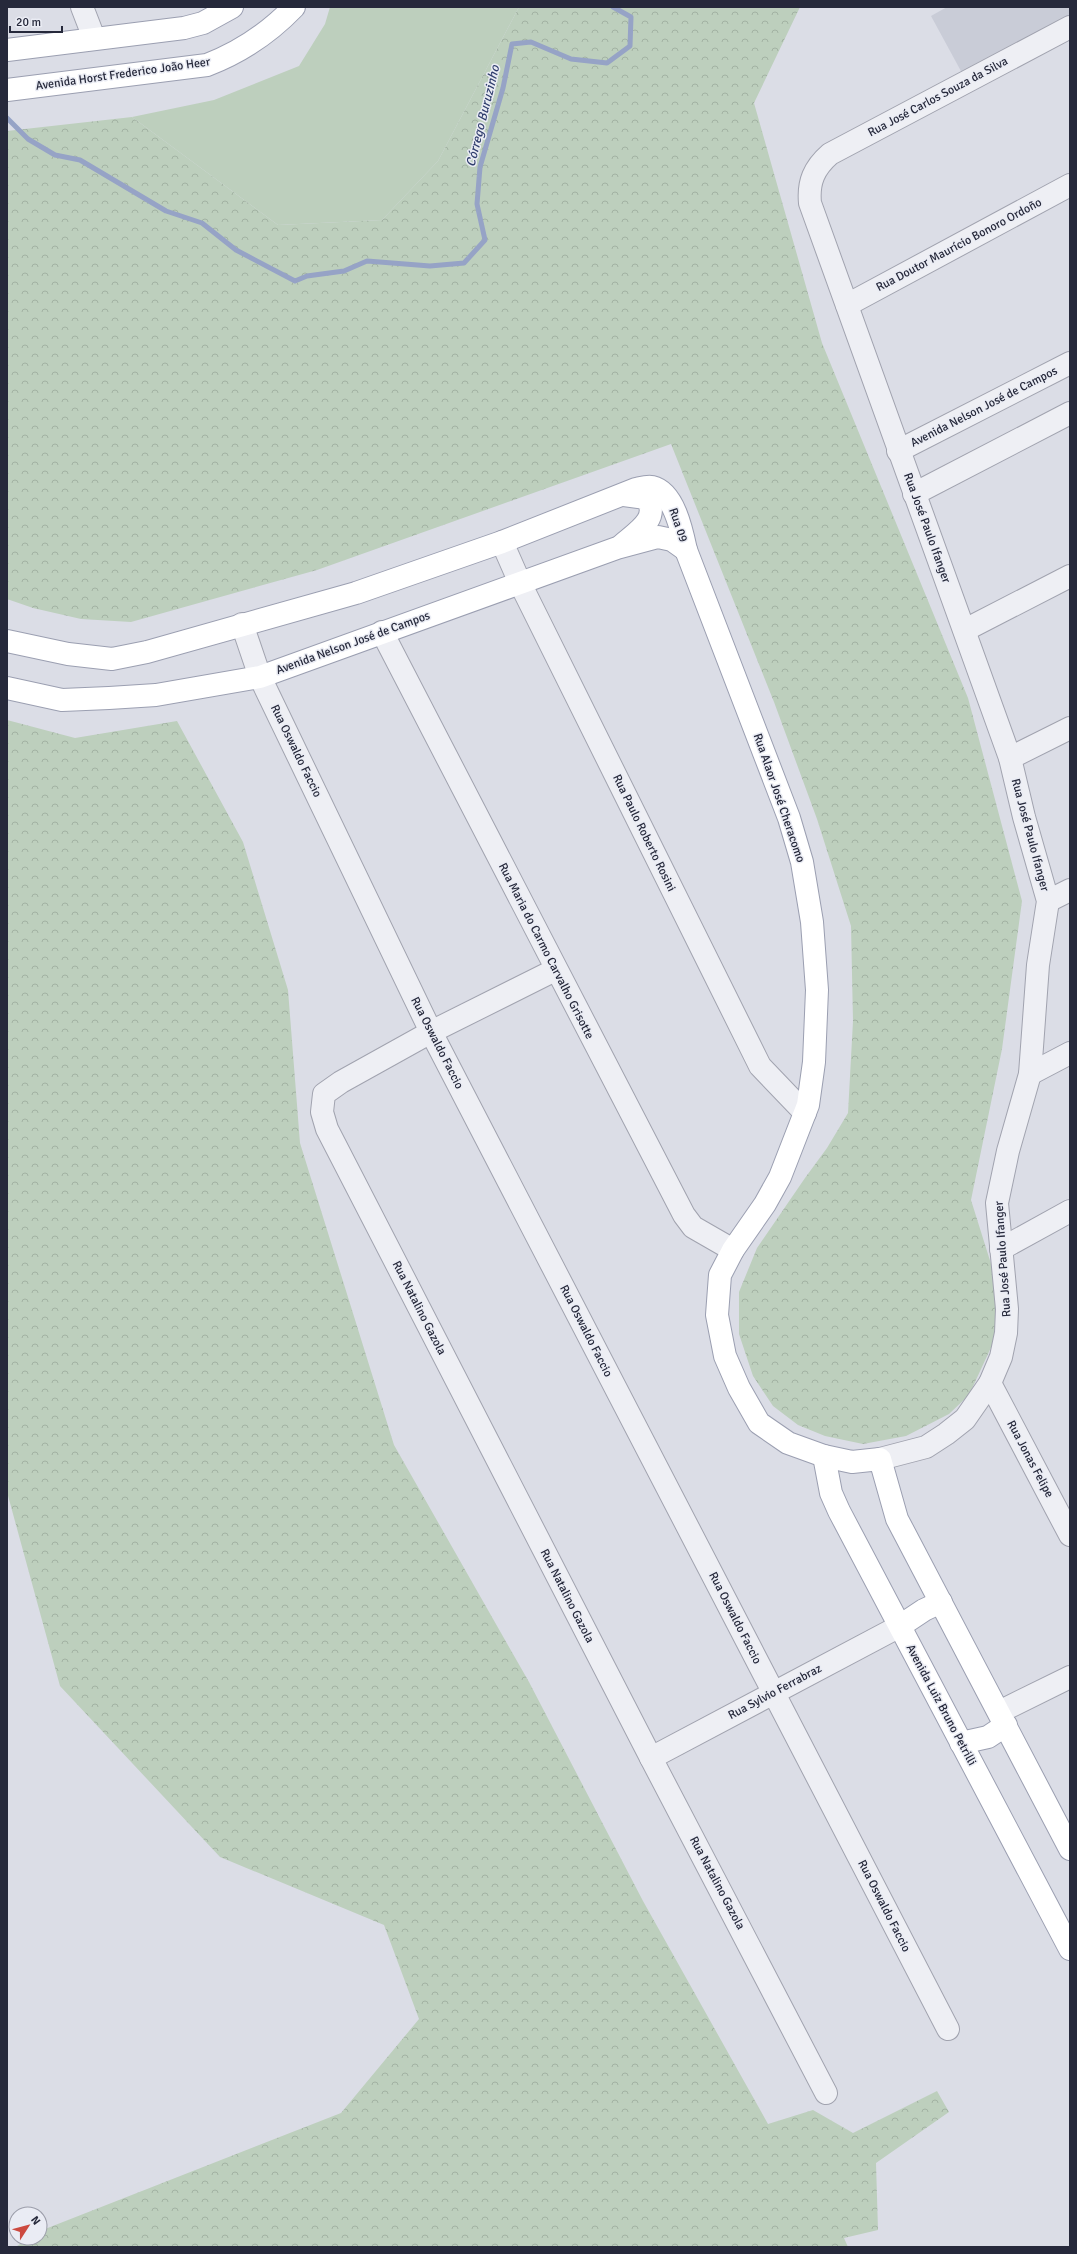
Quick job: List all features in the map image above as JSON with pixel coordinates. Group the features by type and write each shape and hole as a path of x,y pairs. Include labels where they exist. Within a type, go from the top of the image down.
{"main road":[{"path":"12,49 184,28 203,23 232,7"},
{"name":"Avenida Horst Frederico João Heer","path":"7,90 207,65 232,55 255,41 276,26 294,7"},
{"name":"Rua 09","path":"618,495 651,486 661,492 671,504 682,527 686,550"},
{"path":"7,641 68,654 112,659 147,652 356,592 502,542 618,495 634,495 646,498 652,509 652,514 647,522 620,547"},
{"name":"Avenida Nelson José de Campos","path":"7,688 62,700 109,698 156,695 260,677 620,547 658,538 672,540 686,550"},
{"name":"Rua Alaor José Cheracomo","path":"686,550 789,818 802,862 812,922 817,990 814,1062 805,1113 780,1177 766,1204 733,1250 720,1275 717,1315 725,1356 739,1388 759,1423 788,1443 824,1456 852,1462 880,1459"},
{"name":"Avenida Luiz Bruno Petrilli","path":"824,1456 831,1493 1070,1949"},
{"path":"880,1459 897,1519 1070,1849"},
{"path":"900,1626 924,1610 941,1602"},
{"path":"961,1743 988,1737 1003,1719"}],"street":[{"path":"82,7 94,38"},
{"name":"Rua José Carlos Souza da Silva","path":"813,175 821,162 830,154 1070,27"},
{"name":"Rua José Paulo Ifanger","path":"813,175 810,188 810,202 898,451 965,630 1010,758 1024,816 1048,901 1038,965 1030,1074 1008,1151 997,1203 1007,1309 1006,1333 1001,1357 990,1383 965,1418 946,1434 926,1447 880,1459"},
{"name":"Rua Doutor Maurício Bonoro Ordoño","path":"847,305 1070,186"},
{"name":"Avenida Nelson José de Campos","path":"898,451 1070,363"},
{"path":"914,494 1070,412"},
{"name":"Rua Paulo Roberto Rosini","path":"502,542 520,583 760,1066 805,1113"},
{"path":"965,630 1070,576"},
{"name":"Rua Oswaldo Faccio","path":"242,624 260,677 431,1032 948,2029"},
{"name":"Rua Maria do Carmo Carvalho Grisotte","path":"382,632 555,970 684,1215 693,1227 733,1250"},
{"path":"1010,758 1070,728"},
{"path":"1048,901 1070,890"},
{"path":"431,1032 555,970"},
{"name":"Rua Natalino Gazola","path":"431,1032 341,1082 324,1094 322,1112 327,1128 651,1758 826,2093"},
{"path":"1030,1074 1070,1053"},
{"path":"1001,1249 1068,1217"},
{"name":"Rua Jonas Felipe","path":"990,1383 1070,1535"},
{"name":"Rua Sylvio Ferrabraz","path":"651,1758 900,1626"},
{"path":"1003,1719 1070,1677"}],"shaded area":[{"path":"947,7 1070,7 1070,15 962,73 931,16"}],"green space":[{"path":"330,7 519,7 438,161 382,220 278,225 132,117 214,100 299,66 325,24"},
{"path":"519,7 800,7 754,103 822,343 968,698 1022,901 1002,1049 971,1200 992,1267 998,1309 994,1341 969,1395 949,1414 906,1436 863,1444 825,1436 798,1425 773,1406 753,1376 739,1334 739,1292 757,1248 827,1148 848,1113 853,1021 851,926 817,819 774,702 671,444 317,570 131,622 81,619 33,608 7,599 7,131 132,117 278,225 382,220 438,161"},
{"path":"7,720 75,738 177,721 243,842 288,990 300,1143 394,1445 529,1682 643,1901 768,2124 813,2110 853,2133 937,2091 949,2112 876,2163 878,2230 844,2238 848,2247 16,2247 48,2246 48,2228 341,2113 419,2019 384,1925 220,1857 60,1686 7,1492"}],"waterway":[{"name":"Córrego Buruzinho","path":"7,118 28,139 55,155 80,160 166,211 202,223 236,250 295,281 307,276 344,271 367,261 430,266 464,263 485,240 477,204 480,167 503,88 512,44 531,42 571,59 607,63 630,46 631,17 613,7"}]}
